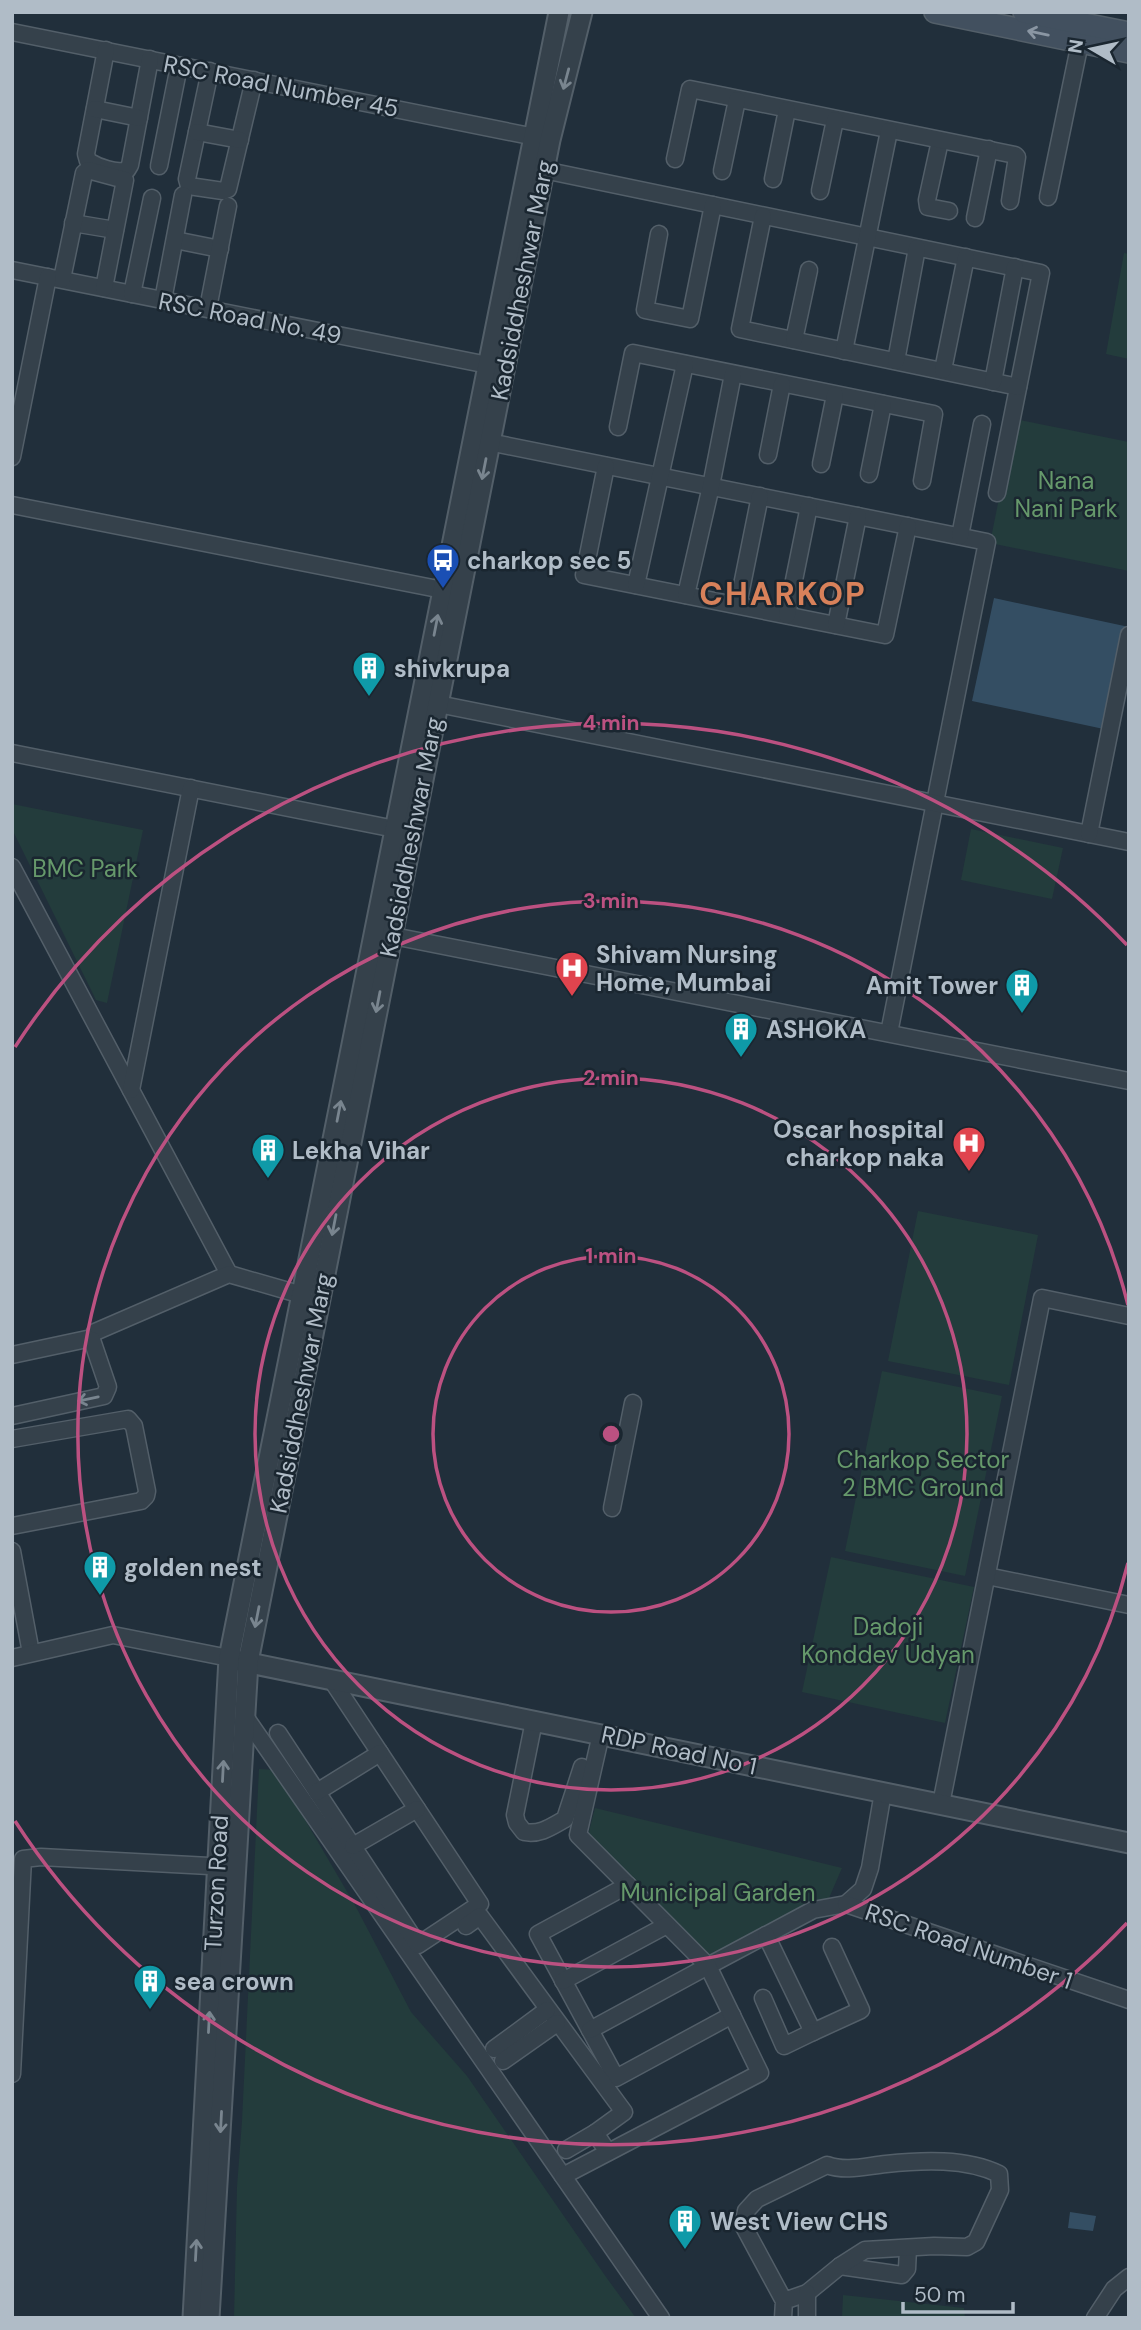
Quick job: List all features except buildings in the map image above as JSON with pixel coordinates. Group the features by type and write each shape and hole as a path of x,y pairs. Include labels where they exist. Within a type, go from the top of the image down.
{"main road":[{"path":"1024,12 1129,52"},
{"path":"945,13 1082,33 1129,33"}],"street":[{"name":"Kadsiddheshwar Marg","path":"238,1660 536,169 559,12"},
{"name":"Kadsiddheshwar Marg","path":"542,138 582,12"},
{"name":"RSC Road Number 45","path":"12,32 542,138"},
{"path":"1048,197 1082,33"},
{"path":"106,50 86,154 88,161 95,165 122,172 128,170 130,165 150,59"},
{"path":"159,166 179,66"},
{"path":"210,71 187,179 189,186 223,191 228,189 254,80"},
{"path":"675,159 690,89 989,149 1017,157 1010,201"},
{"path":"722,171 737,100"},
{"path":"95,109 139,118"},
{"path":"773,179 787,110"},
{"path":"820,191 835,120"},
{"path":"844,351 889,131"},
{"path":"197,132 240,140"},
{"path":"940,141 927,200 928,207 949,211"},
{"path":"975,218 989,149"},
{"name":"Kadsiddheshwar Marg","path":"482,441 488,365 536,169"},
{"path":"536,169 1041,273 997,493"},
{"path":"12,457 55,278 73,223 84,173 88,170 125,180 104,288"},
{"path":"163,300 183,195"},
{"path":"132,294 152,198"},
{"path":"659,234 645,310 690,319 713,205"},
{"path":"209,303 228,206"},
{"path":"763,216 740,329 1018,387"},
{"path":"73,223 115,230"},
{"path":"175,240 220,249"},
{"path":"896,361 917,248"},
{"path":"943,370 966,257"},
{"path":"993,382 1015,267"},
{"name":"RSC Road No. 49","path":"12,270 488,365"},
{"path":"794,340 809,270"},
{"path":"618,427 633,353 934,414 922,481"},
{"path":"636,585 685,364"},
{"path":"686,595 733,374"},
{"path":"768,455 782,384"},
{"path":"821,464 835,395"},
{"path":"869,474 883,404"},
{"path":"960,537 982,424"},
{"path":"482,441 987,542 889,1033"},
{"path":"606,466 584,575 738,606 886,635 908,526"},
{"path":"738,606 760,496"},
{"path":"12,505 451,591"},
{"path":"788,615 809,506"},
{"path":"836,625 859,516"},
{"path":"1089,834 1129,635"},
{"path":"429,702 1129,842"},
{"path":"12,753 404,830"},
{"path":"131,1090 191,788"},
{"path":"12,867 229,1274"},
{"name":"Kadsiddheshwar Marg","path":"238,1660 302,1296 383,934"},
{"path":"383,934 1129,1081"},
{"path":"95,1332 229,1274 302,1296"},
{"path":"941,1804 1042,1298 1129,1316"},
{"path":"12,1355 92,1340 108,1387 104,1396 12,1416"},
{"path":"612,1508 633,1403"},
{"path":"12,1439 128,1419 134,1426 147,1490 141,1501 12,1526"},
{"path":"12,1551 31,1653"},
{"path":"987,1576 1129,1605"},
{"path":"12,1658 113,1634 238,1660"},
{"name":"RDP Road No 1","path":"238,1660 1129,1843"},
{"name":"Turzon Road","path":"209,2318 226,1866 244,1715 238,1660"},
{"name":"Turzon Road","path":"193,2318 238,1660"},
{"path":"278,1732 418,1945 480,1905 331,1679"},
{"path":"244,1715 661,2318"},
{"path":"534,1721 515,1815 524,1832 544,1831 565,1819 583,1765"},
{"path":"563,2176 760,2073 708,1966 578,1835 601,1734"},
{"path":"317,1791 380,1753"},
{"name":"RSC Road Number 1","path":"883,1792 870,1868 863,1889 846,1904 1129,2000"},
{"path":"353,1846 417,1809"},
{"path":"12,2074 17,1860 41,1857 226,1866"},
{"path":"628,1885 538,1934 616,2078 732,2015"},
{"path":"590,2030 813,1910 846,1904"},
{"path":"413,1959 480,1916 624,2112 566,2150"},
{"path":"564,1981 667,1924"},
{"path":"766,1935 813,2032"},
{"path":"763,1998 784,2046 862,2010 832,1947"},
{"path":"499,2055 552,2016"},
{"path":"595,2133 608,2152"},
{"path":"783,2318 784,2301 743,2225 746,2211 757,2199 827,2165 838,2169 903,2162 965,2164 983,2166 999,2174 1000,2190 976,2242 967,2247 865,2250 807,2293 784,2301"},
{"path":"840,2266 902,2275 907,2269 908,2248"},
{"path":"1096,2318 1114,2288 1129,2277"},
{"path":"807,2293 807,2318"}],"green space":[{"path":"1124,253 1129,254 1129,359 1106,354"},
{"name":"Nana Nani Park","path":"1015,419 1129,442 1129,571 990,543"},
{"name":"BMC Park","path":"12,804 143,830 107,1003 96,1000 12,829"},
{"path":"971,829 1063,848 1052,899 961,880"},
{"path":"918,1211 1038,1235 1009,1385 888,1361"},
{"name":"Charkop Sector 2 BMC Ground","path":"882,1371 1002,1396 965,1576 845,1551"},
{"name":"Dadoji Konddev Udyan","path":"831,1557 974,1587 945,1723 802,1692"},
{"path":"259,1769 276,1770 356,1907 411,2012 467,2076 636,2318 234,2318 237,2187"},
{"name":"Municipal Garden","path":"595,1808 842,1868 829,1898 707,1958 588,1835"},
{"path":"843,2295 964,2308 965,2318 842,2318"}],"water":[{"path":"994,598 1129,627 1129,657 1113,731 972,701"},
{"path":"1070,2212 1096,2216 1093,2231 1068,2228"}],"place":[{"name":"charkop sec 5","path":"443,590"},
{"name":"shivkrupa","path":"369,698"},
{"name":"Shivam Nursing Home, Mumbai","path":"572,998"},
{"name":"Amit Tower","path":"1022,1015"},
{"name":"ASHOKA","path":"741,1059"},
{"name":"Oscar hospital charkop naka","path":"969,1173"},
{"name":"Lekha Vihar","path":"268,1180"},
{"name":"golden nest","path":"100,1597"},
{"name":"sea crown","path":"150,2011"},
{"name":"West View CHS","path":"685,2251"}],"district":[{"name":"CHARKOP","path":"783,594"}]}
